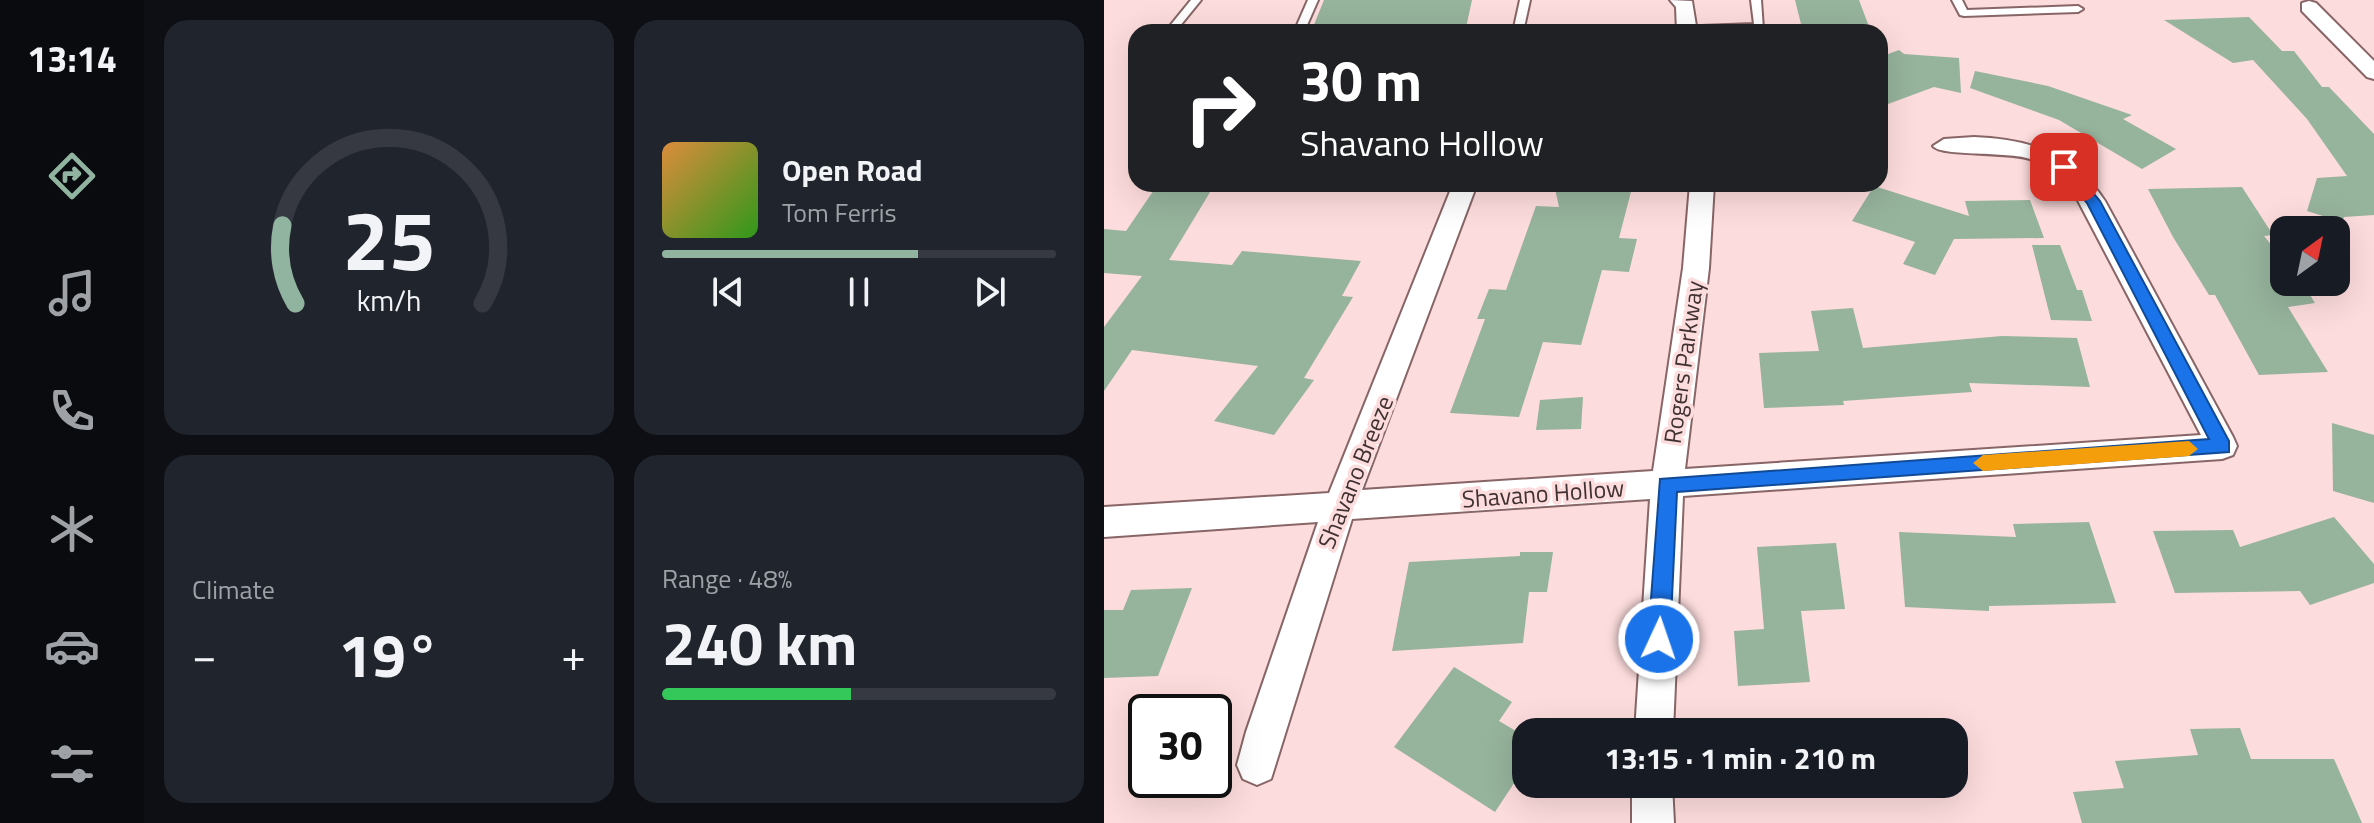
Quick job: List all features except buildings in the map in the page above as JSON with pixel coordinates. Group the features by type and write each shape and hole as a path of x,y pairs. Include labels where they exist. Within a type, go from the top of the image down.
{"street":[{"path":"1684,2 1686,24"},
{"path":"2309,7 2374,73"},
{"name":"Shavano Hollow","path":"1104,522 2222,446 2093,201 2064,167 2021,149 1944,146"},
{"name":"Shavano Breeze","path":"1257,765 1284,663 1339,508 1431,283 1462,192"},
{"name":"Rogers Parkway","path":"1655,718 1667,485 1696,268 1701,192"},
{"path":"1652,798 1653,823"}],"lane":[{"path":"1176,24 1196,0"},
{"path":"1302,24 1313,0"},
{"path":"1520,24 1525,0"},
{"path":"1756,0 1759,24"},
{"path":"1957,0 1964,13 2078,9"},
{"path":"2004,0 2009,11"}],"slow traffic":[{"path":"1983,463 2189,449"}],"route":[{"path":"1659,639 1667,485 2222,446 2093,201 2064,167"}]}
